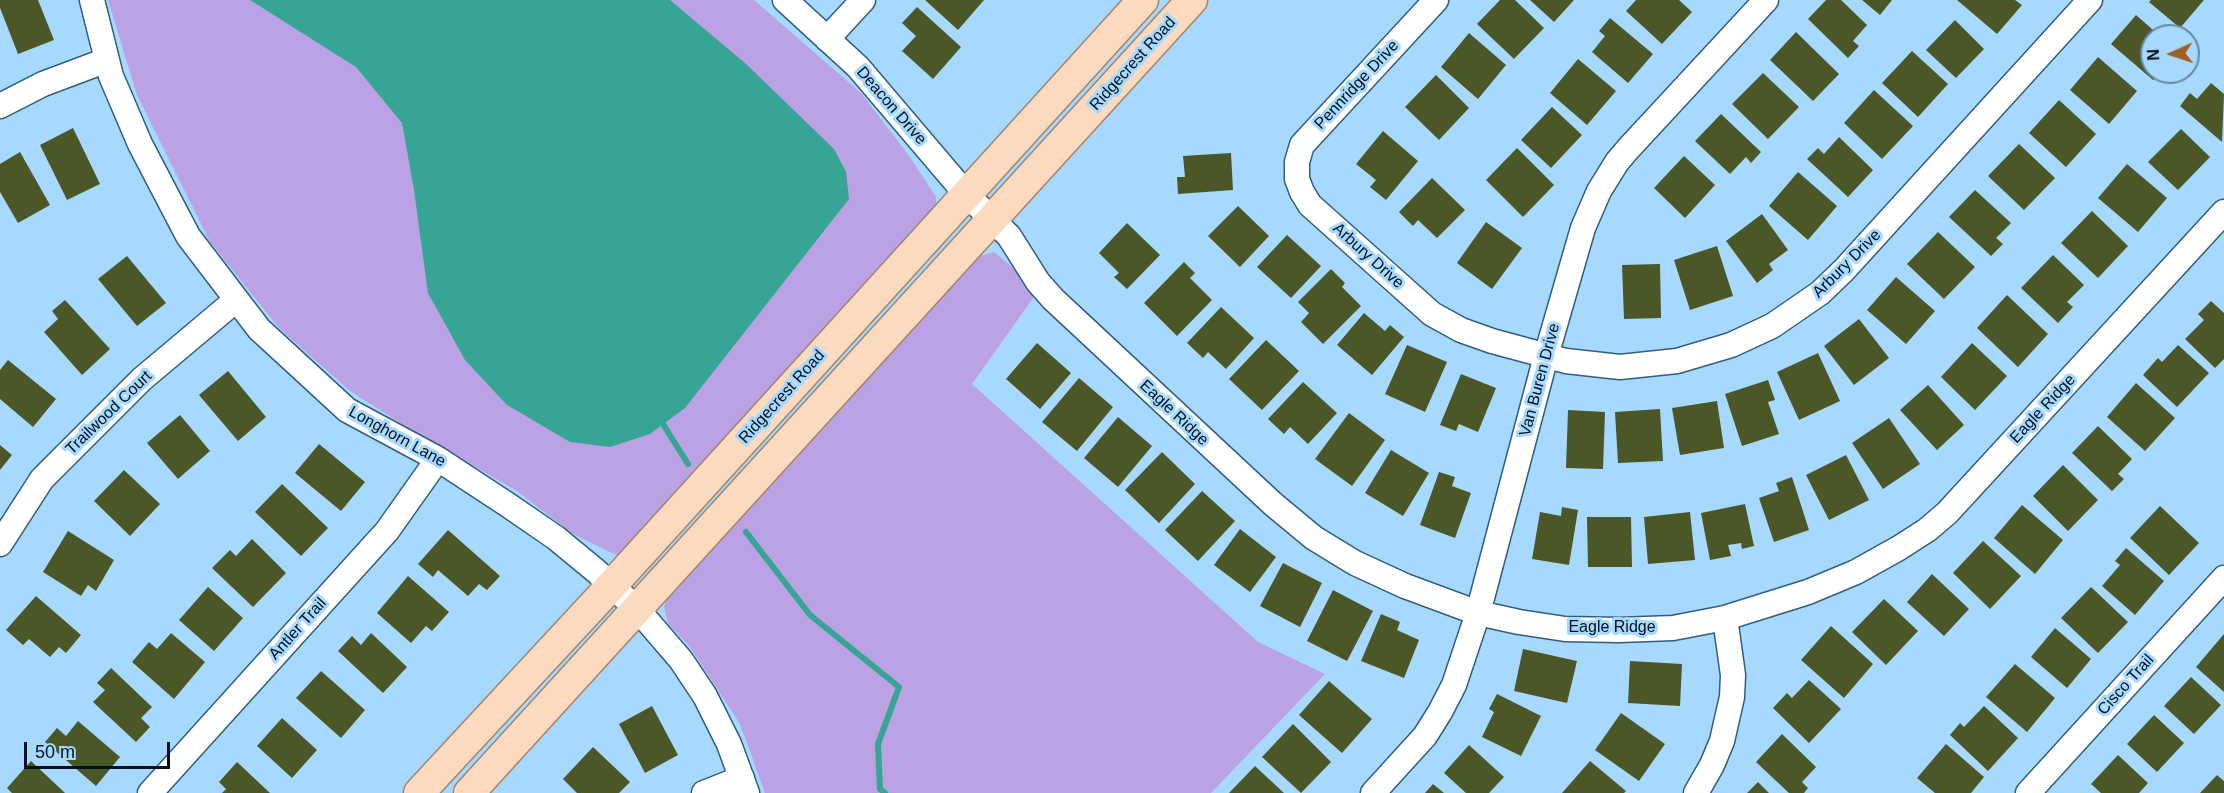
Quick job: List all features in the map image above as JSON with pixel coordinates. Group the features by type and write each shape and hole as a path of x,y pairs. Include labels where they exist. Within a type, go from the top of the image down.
{"main road":[{"name":"Ridgecrest Road","path":"418,793 612,585 1143,0"},
{"name":"Ridgecrest Road","path":"469,793 1192,0"}],"street":[{"name":"Longhorn Lane","path":"92,0 111,76 140,144 188,236 259,328 347,410 438,459 556,538 612,585 638,610 694,678 718,719 745,785"},
{"name":"Deacon Drive","path":"785,0 858,67 966,194 992,218"},
{"path":"827,39 862,0"},
{"name":"Pennridge Drive","path":"1297,179 1297,162 1302,144 1436,0"},
{"name":"Van Buren Drive","path":"1373,793 1425,736 1454,685 1478,613 1546,356 1583,228 1595,199 1608,176 1628,149 1766,0"},
{"name":"Arbury Drive","path":"1297,179 1310,205 1432,314 1461,330 1546,356 1601,366 1656,364 1697,357 1731,345 1789,315 1833,282 2090,0"},
{"path":"0,106 43,84 107,60"},
{"name":"Eagle Ridge","path":"992,218 1009,236 1038,282 1053,299 1223,459 1314,538 1355,563 1405,586 1478,613 1565,629 1619,630 1673,628 1725,618 1808,592 1856,572 1927,530 1947,513 2224,212"},
{"name":"Trailwood Court","path":"0,544 42,479 142,379 236,300"},
{"name":"Antler Trail","path":"150,793 387,531 438,459"},
{"name":"Cisco Trail","path":"2028,793 2224,578"},
{"path":"1696,793 1722,741 1732,697 1733,675 1725,618"},
{"path":"704,793 745,785"}],"shaded area":[{"path":"108,0 754,0 861,93 910,157 936,197 936,211 630,550 618,556 573,534 517,491 418,434 350,391 279,328 210,242 137,95"},
{"path":"250,0 670,0 746,64 834,149 846,172 849,199 685,408 650,434 610,447 570,442 507,405 465,360 428,293 402,123 356,67"},
{"path":"994,252 1011,266 1036,294 972,384 1258,642 1325,674 1211,793 765,793 740,724 690,647 668,623 664,607 670,590 970,259"}],"building":[{"path":"0,0 38,0 54,40 18,54 0,8"},
{"path":"925,0 984,0 958,30"},
{"path":"1500,0 1515,0 1544,28 1514,59 1477,24"},
{"path":"1530,0 1574,0 1554,22"},
{"path":"1636,0 1679,0 1692,12 1662,44 1626,11"},
{"path":"1826,0 1841,0 1867,25 1853,41 1859,46 1848,58 1808,19"},
{"path":"1862,0 1892,0 1880,15"},
{"path":"1957,0 2015,0 2022,5 1997,34"},
{"path":"2151,0 2204,0 2183,24 2175,24 2149,2"},
{"path":"917,7 961,47 933,79 902,51 916,36 902,23"},
{"path":"2136,15 2146,24 2140,24 2140,69 2111,44"},
{"path":"1610,18 1653,54 1628,83 1592,52 1605,36 1599,31"},
{"path":"1955,20 1984,49 1956,78 1926,50"},
{"path":"1796,32 1839,74 1813,101 1770,60"},
{"path":"1469,33 1506,65 1478,99 1441,67"},
{"path":"1912,51 1948,84 1918,117 1882,83"},
{"path":"2098,57 2137,91 2109,124 2070,90"},
{"path":"1578,59 1616,91 1587,125 1550,93"},
{"path":"1763,73 1799,107 1768,139 1732,104"},
{"path":"1436,75 1469,108 1439,140 1405,107"},
{"path":"2211,83 2224,94 2222,142 2180,106 2190,93 2197,99"},
{"path":"1874,90 1913,126 1882,159 1844,123"},
{"path":"2059,100 2096,134 2066,167 2029,133"},
{"path":"1552,107 1582,135 1551,168 1521,140"},
{"path":"1721,114 1761,152 1751,163 1746,157 1730,174 1695,141"},
{"path":"73,128 100,184 67,200 40,145"},
{"path":"2181,129 2210,157 2178,190 2148,162"},
{"path":"1383,131 1418,161 1386,200 1370,187 1376,180 1356,164"},
{"path":"1839,137 1873,170 1848,197 1807,159 1818,148 1824,154"},
{"path":"2019,144 2055,178 2024,210 1988,176"},
{"path":"1517,148 1554,185 1523,217 1486,180"},
{"path":"20,152 50,205 18,223 0,192 0,164"},
{"path":"1231,153 1233,190 1178,194 1177,177 1185,177 1183,156"},
{"path":"1684,156 1715,185 1685,218 1654,188"},
{"path":"2127,164 2167,198 2138,232 2098,198"},
{"path":"1798,172 1837,206 1808,240 1769,206"},
{"path":"1432,178 1465,210 1437,238 1418,220 1413,226 1399,212"},
{"path":"1975,190 2011,223 1996,238 2003,244 1991,256 1949,217"},
{"path":"1238,206 1269,236 1240,267 1208,236"},
{"path":"2092,211 2128,246 2098,278 2061,243"},
{"path":"1762,214 1788,250 1769,264 1773,270 1757,283 1726,241"},
{"path":"1486,222 1522,248 1492,289 1457,263"},
{"path":"1127,223 1160,255 1127,289 1114,277 1119,273 1099,253"},
{"path":"1938,232 1975,267 1944,299 1907,264"},
{"path":"1287,235 1321,266 1291,298 1257,267"},
{"path":"1717,246 1733,296 1690,310 1674,260"},
{"path":"2053,255 2084,285 2067,302 2073,307 2058,323 2021,288"},
{"path":"127,256 166,303 137,326 98,279"},
{"path":"1184,262 1195,273 1190,278 1212,300 1177,336 1144,303"},
{"path":"1660,264 1661,318 1624,319 1622,265"},
{"path":"1331,269 1345,283 1342,287 1361,306 1323,344 1301,322 1309,313 1298,302"},
{"path":"1896,277 1935,311 1906,344 1867,310"},
{"path":"2007,295 2048,334 2018,367 1977,328"},
{"path":"65,300 110,349 82,375 44,332 58,319 52,311"},
{"path":"2211,301 2224,313 2224,359 2215,368 2185,339 2204,320 2198,314"},
{"path":"1221,307 1254,338 1226,369 1208,352 1203,358 1187,343"},
{"path":"1364,313 1385,331 1390,325 1404,337 1372,375 1337,345"},
{"path":"1859,319 1889,358 1854,385 1824,346"},
{"path":"1266,340 1299,371 1262,410 1229,379"},
{"path":"1037,343 1071,373 1040,409 1006,379"},
{"path":"1972,343 2007,376 1975,410 1941,377"},
{"path":"1407,345 1447,362 1425,412 1385,394"},
{"path":"2178,345 2209,373 2177,407 2143,375 2158,358 2162,362"},
{"path":"1818,353 1840,401 1799,420 1777,372"},
{"path":"8,360 56,399 33,427 0,399 0,370"},
{"path":"228,371 266,417 238,441 199,395"},
{"path":"1461,374 1496,388 1478,432 1459,424 1456,431 1440,425"},
{"path":"1079,378 1113,407 1077,451 1042,422"},
{"path":"1768,380 1775,400 1768,402 1779,434 1742,446 1725,394"},
{"path":"1303,382 1337,413 1308,444 1290,427 1284,434 1268,419"},
{"path":"2136,383 2175,418 2145,451 2107,417"},
{"path":"1928,385 1964,425 1937,450 1900,410"},
{"path":"1717,401 1724,448 1680,455 1672,408"},
{"path":"1660,409 1663,461 1618,463 1615,412"},
{"path":"1568,410 1605,412 1603,469 1566,468"},
{"path":"1349,413 1385,440 1352,486 1315,459"},
{"path":"180,415 210,451 178,479 147,443"},
{"path":"1118,417 1152,446 1118,487 1084,458"},
{"path":"1889,418 1920,464 1883,489 1852,443"},
{"path":"2098,426 2132,459 2118,474 2124,479 2112,491 2072,453"},
{"path":"319,444 365,482 341,511 295,473"},
{"path":"0,445 12,455 0,470"},
{"path":"1391,450 1429,473 1403,516 1365,493"},
{"path":"1162,452 1195,484 1159,523 1125,490"},
{"path":"1846,455 1869,500 1829,520 1806,475"},
{"path":"2063,465 2098,500 2068,531 2033,496"},
{"path":"124,470 160,504 130,536 94,501"},
{"path":"1439,472 1455,477 1452,486 1471,493 1455,538 1420,525"},
{"path":"1792,477 1809,530 1774,542 1759,498 1779,491 1776,483"},
{"path":"282,484 328,528 301,556 255,512"},
{"path":"1202,491 1235,521 1198,561 1165,530"},
{"path":"1745,504 1754,546 1742,549 1741,543 1728,545 1731,556 1710,560 1701,513"},
{"path":"2022,505 2063,540 2035,574 1994,538"},
{"path":"2160,506 2199,543 2169,575 2130,538"},
{"path":"1562,507 1578,510 1569,565 1532,559 1540,512 1561,516"},
{"path":"1690,512 1695,560 1648,564 1644,517"},
{"path":"1587,517 1631,517 1632,567 1588,567"},
{"path":"1240,529 1276,557 1250,592 1214,565"},
{"path":"448,530 500,576 487,590 479,584 468,596 438,570 433,577 418,564"},
{"path":"68,531 114,560 96,591 88,585 81,596 43,572"},
{"path":"252,539 286,573 253,607 212,568 230,550 236,556"},
{"path":"1983,541 2021,576 1990,609 1953,573"},
{"path":"2126,548 2164,581 2135,615 2102,586 2120,565 2115,561"},
{"path":"1283,563 1322,583 1300,627 1260,606"},
{"path":"1932,574 1969,609 1944,636 1907,602"},
{"path":"408,576 449,612 432,631 426,626 411,643 377,613"},
{"path":"208,587 243,618 214,651 179,620"},
{"path":"2091,587 2128,622 2098,653 2061,618"},
{"path":"1333,590 1373,611 1347,661 1307,641"},
{"path":"36,596 81,635 66,653 59,647 50,657 29,639 23,645 6,630"},
{"path":"1884,599 1918,631 1886,665 1852,632"},
{"path":"1381,614 1400,622 1397,630 1419,640 1404,678 1361,661"},
{"path":"1831,626 1873,664 1844,698 1801,660"},
{"path":"2055,628 2091,659 2067,688 2031,657"},
{"path":"171,633 205,662 174,699 132,662 149,642 157,649"},
{"path":"371,633 407,667 383,693 338,651 352,636 361,645"},
{"path":"2224,634 2224,692 2196,667"},
{"path":"1523,649 1577,661 1567,703 1514,691"},
{"path":"1630,661 1682,664 1680,706 1628,703"},
{"path":"2015,664 2055,698 2027,732 1986,697"},
{"path":"111,668 152,707 141,718 150,727 136,742 93,702 105,690 97,683"},
{"path":"321,671 365,710 341,738 296,698"},
{"path":"2191,677 2221,705 2194,734 2164,706"},
{"path":"1809,680 1841,709 1809,743 1773,708 1787,693 1792,698"},
{"path":"1329,681 1372,719 1342,753 1299,715"},
{"path":"1497,694 1541,716 1521,756 1482,737 1494,712 1489,709"},
{"path":"652,706 678,755 645,773 619,724"},
{"path":"1984,706 2018,738 1988,771 1950,735 1960,723 1964,727"},
{"path":"1621,713 1665,744 1639,781 1595,750"},
{"path":"2154,715 2184,743 2157,772 2127,744"},
{"path":"282,718 317,750 292,778 257,746"},
{"path":"78,721 120,757 96,786 45,742 57,728 66,736"},
{"path":"1293,724 1331,762 1301,793 1262,757"},
{"path":"1782,734 1816,767 1802,782 1808,788 1804,793 1789,793 1756,762"},
{"path":"1946,744 1984,777 1971,793 1935,793 1917,778"},
{"path":"1469,745 1504,777 1489,793 1466,793 1444,773"},
{"path":"593,747 630,782 619,793 577,793 563,779"},
{"path":"2118,755 2148,783 2139,793 2101,793 2091,784"},
{"path":"31,761 65,793 12,793 7,788"},
{"path":"1590,761 1626,791 1624,793 1562,793"},
{"path":"237,762 270,793 222,793 226,789 219,782"},
{"path":"1255,766 1284,793 1229,793"},
{"path":"2217,775 2224,781 2224,793 2200,793"},
{"path":"1758,782 1769,793 1747,793"},
{"path":"1433,784 1444,793 1425,793"}],"waterway":[{"path":"663,424 688,464"},
{"path":"746,532 810,615 899,687 878,744 880,789 885,793"}]}
